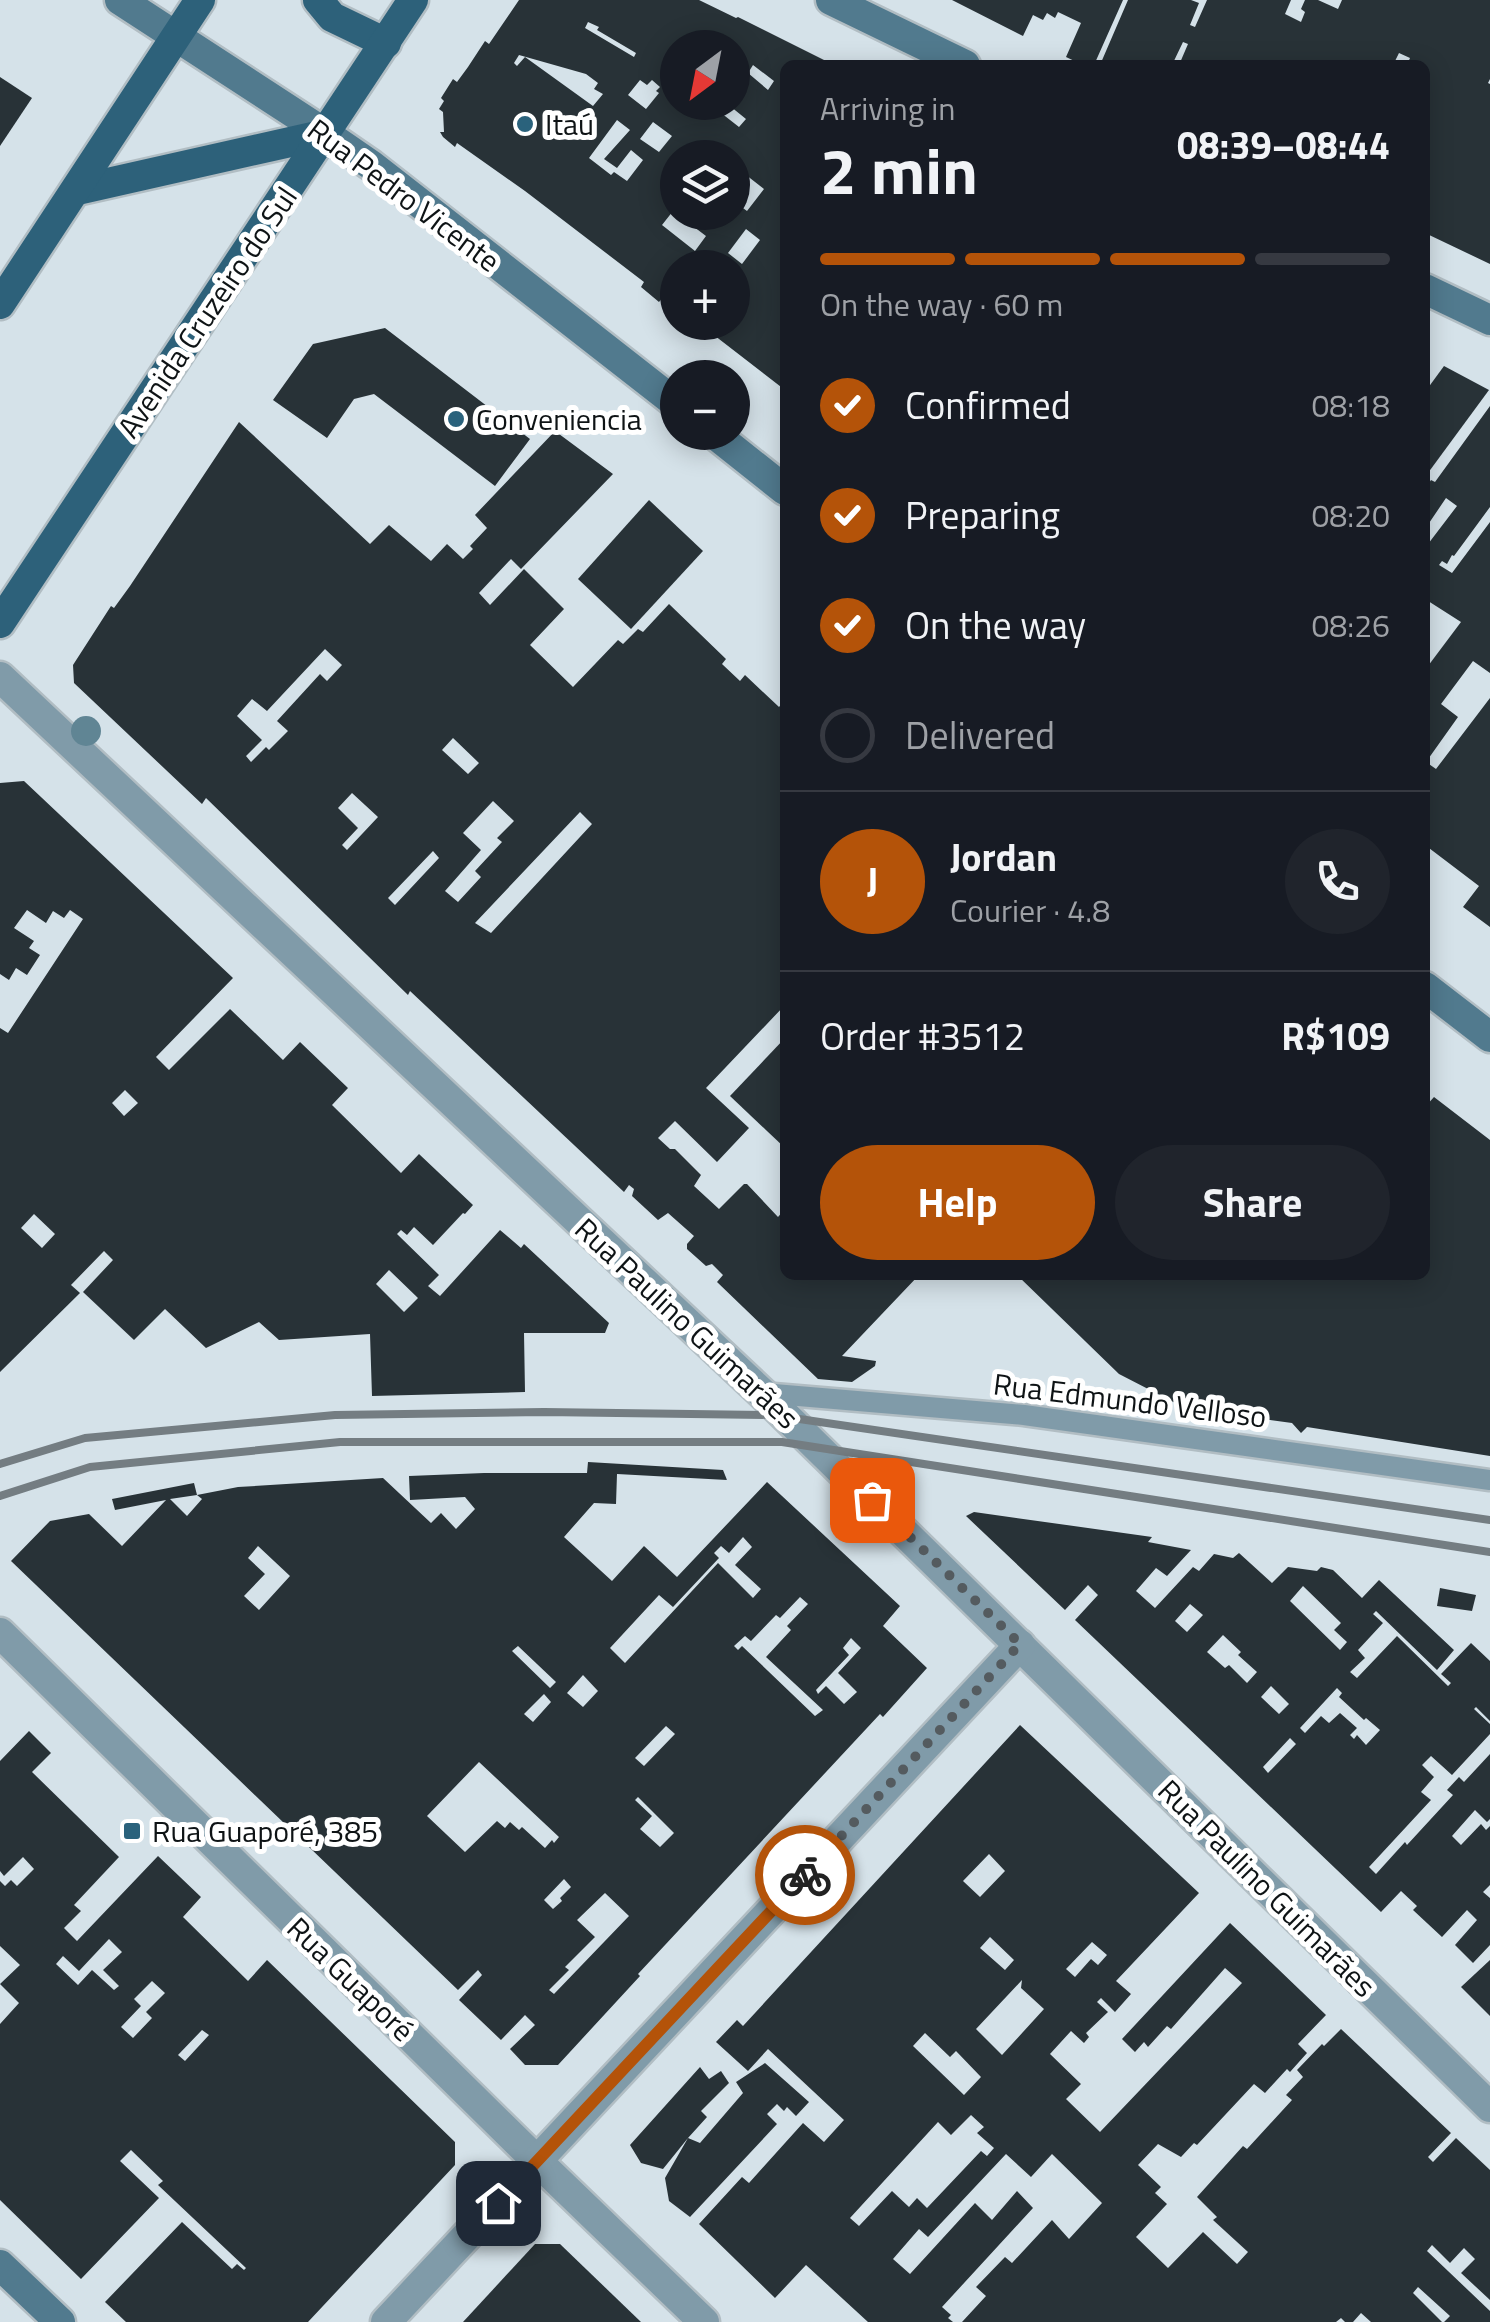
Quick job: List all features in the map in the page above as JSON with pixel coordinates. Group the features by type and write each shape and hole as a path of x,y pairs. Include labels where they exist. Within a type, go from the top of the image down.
{"main road":[{"name":"Rua Pedro Vicente","path":"120,0 370,165 660,392"},
{"path":"0,304 200,0"},
{"path":"318,0 332,17 386,43"},
{"name":"Avenida Cruzeiro do Sul","path":"0,623 413,0"},
{"path":"832,0 955,60"},
{"path":"76,190 326,134"},
{"path":"1430,291 1490,320"},
{"path":"735,450 780,486"},
{"path":"1430,991 1490,1037"},
{"path":"0,2265 60,2322"}],"street":[{"name":"Rua Paulino Guimarães","path":"0,678 762,1392 1490,2107"},
{"name":"Rua Guaporé","path":"0,1634 704,2322"},
{"path":"386,2322 1020,1644"}],"lane":[{"name":"Rua Edmundo Velloso","path":"762,1392 1024,1414 1490,1480"}],"building":[{"path":"519,0 699,0 824,60 780,60 780,386 720,340 750,340 750,253 760,240 747,230 750,207 764,189 750,178 750,140 669,140 672,136 653,122 640,139 660,151 660,230 668,230 694,250 660,250 659,302 641,287 644,282 525,191 443,137 441,98 453,79 457,82","holes":["588,22 636,53 634,57 585,28","519,55 586,74 598,83 594,89 603,94 593,106 525,57 517,66 514,63","640,80 647,85 652,80 660,87 656,91 659,93 646,109 628,95","617,120 630,130 604,159 617,168 631,150 643,160 627,181 614,172 611,175 589,158"]},
{"path":"952,0 1123,0 1096,60 1066,57 1081,23 1058,12 1055,18 1047,13 1043,20 1033,15 1023,36"},
{"path":"1128,0 1199,3 1190,25 1195,27 1207,0 1291,0 1285,14 1301,22 1305,0 1318,0 1338,9 1342,0 1490,0 1490,264 1430,235 1430,60 1409,60 1399,53 1396,60 1181,60 1188,44 1183,42 1174,60 1102,60"},
{"path":"0,77 32,98 0,146"},
{"path":"698,230 745,230 730,250 696,250 706,236"},
{"name":"Conveniencia","path":"385,328 530,439 495,486 374,394 354,399 327,438 273,400 313,344"},
{"path":"1444,366 1489,390 1430,470 1430,385"},
{"path":"1490,406 1490,507 1447,564 1442,561 1439,565 1452,573 1490,522 1490,673 1473,661 1441,704 1458,717 1430,756 1430,663 1461,622 1430,602 1430,541 1457,506 1446,498 1430,522 1430,482 1435,482"},
{"path":"239,422 370,544 389,525 431,561 447,544 463,559 473,549 470,546 487,528 475,515 555,431 613,474 521,569 511,559 479,593 490,605 524,569 564,609 530,645 573,687 618,640 623,644 638,629 643,632 669,604 726,659 722,664 740,681 745,675 780,706 780,1010 706,1088 749,1128 717,1162 675,1121 658,1138 701,1175 694,1186 719,1209 747,1184 778,1217 780,1215 780,1280 914,1280 842,1356 876,1361 875,1366 852,1382 818,1379 717,1282 723,1275 712,1264 706,1266 687,1249 694,1236 668,1213 658,1220 632,1196 634,1189 629,1185 624,1192 410,991 408,995 206,798 202,804 74,683 73,665 111,606 114,608","holes":["325,649 342,665 327,681 320,674 277,721 288,731 251,762 246,756 262,740 237,716 252,699 267,711","453,738 479,763 468,774 442,750","352,793 378,817 347,850 342,845 358,828 338,808","493,801 514,821 497,838 502,842 475,871 481,877 458,902 445,891 481,850 463,833","580,812 592,824 491,933 475,923","433,851 439,858 395,905 388,898"]},
{"path":"649,500 703,551 631,629 578,579"},
{"path":"1490,698 1490,927 1463,907 1479,886 1430,849 1430,765 1436,769"},
{"path":"24,781 233,978 156,1057 169,1070 230,1009 283,1060 300,1042 348,1088 332,1105 401,1173 419,1154 473,1205 433,1245 414,1227 407,1235 401,1230 397,1234 439,1275 428,1286 440,1296 500,1230 521,1248 524,1244 609,1323 605,1333 524,1333 525,1392 372,1396 370,1334 279,1340 259,1322 206,1348 165,1309 134,1340 83,1292 113,1260 104,1251 71,1285 80,1293 0,1372 0,1028 8,1033 83,919 70,910 64,918 53,911 46,923 27,910 14,928 34,941 29,948 40,955 27,975 16,968 9,980 0,974 0,783","holes":["125,1090 138,1103 124,1116 112,1103","34,1214 55,1234 42,1248 21,1228","389,1270 418,1298 404,1312 376,1284"]},
{"path":"780,1043 780,1143 730,1096"},
{"path":"1434,1097 1490,1140 1490,1456 1307,1427 1301,1433 1292,1423 1185,1408 1119,1374 1022,1280 1430,1280 1430,1101"},
{"path":"588,1462 723,1470 727,1480 617,1474 616,1504 594,1503 564,1537 612,1581 644,1546 677,1577 767,1482 900,1606 883,1626 927,1668 638,1974 558,2065 525,2065 510,2049 535,2025 525,2015 501,2040 459,2000 482,1975 478,1970 458,1990 11,1561 50,1521 89,1514 122,1546 166,1500 115,1510 112,1499 194,1483 197,1495 238,1487 383,1478 431,1523 441,1513 456,1529 475,1509 465,1497 410,1500 409,1476 587,1473","holes":["197,1495 202,1499 187,1516 170,1499","743,1537 752,1547 735,1565 761,1589 753,1598 718,1563 625,1663 610,1648 659,1595 673,1607 719,1558 714,1553 721,1546 729,1553","258,1546 290,1576 259,1610 244,1596 265,1574 248,1558","800,1597 808,1604 766,1657 823,1710 815,1716 742,1646 738,1650 734,1646 745,1636 751,1641","851,1638 861,1648 838,1673 857,1692 844,1704 826,1686 818,1694 816,1690 849,1655 843,1648","518,1646 556,1682 550,1688 512,1651","583,1675 598,1691 583,1707 567,1693","544,1694 551,1702 533,1722 524,1714","666,1726 675,1734 644,1766 635,1758","479,1762 559,1837 545,1848 522,1827 519,1830 510,1822 505,1828 497,1821 465,1852 427,1816","638,1797 674,1833 660,1847 640,1829 652,1816 635,1800","564,1879 571,1887 560,1898 562,1901 553,1909 544,1900","605,1893 629,1916 554,1994 549,1990 569,1970 565,1967 595,1937 577,1920"]},
{"path":"974,1512 1152,1537 1148,1542 1191,1550 1167,1576 1156,1568 1136,1591 1155,1608 1193,1567 1199,1571 1214,1554 1233,1558 1239,1553 1272,1583 1288,1567 1333,1570 1362,1598 1379,1580 1454,1650 1437,1670 1376,1611 1373,1614 1383,1623 1358,1650 1365,1658 1350,1672 1357,1678 1397,1636 1448,1686 1451,1683 1441,1674 1471,1643 1490,1661 1490,1721 1474,1709 1490,1724 1490,1734 1452,1775 1431,1756 1422,1765 1434,1777 1421,1792 1431,1800 1369,1867 1376,1874 1453,1795 1447,1790 1459,1777 1464,1782 1490,1754 1490,1819 1487,1822 1475,1810 1452,1836 1461,1845 1481,1824 1486,1830 1490,1826 1490,1885 1483,1892 1490,1898 1490,1945 1473,1963 1455,1945 1477,1920 1467,1910 1442,1937 1413,1910 1417,1906 1401,1891 1381,1912 1075,1620 1098,1595 1088,1585 1065,1610 966,1516","holes":["1303,1586 1341,1623 1334,1630 1347,1642 1340,1650 1290,1601","1190,1604 1203,1615 1187,1632 1175,1621","1223,1635 1257,1672 1247,1683 1229,1665 1225,1668 1207,1652","1271,1686 1289,1704 1279,1714 1261,1697","1337,1688 1342,1693 1339,1697 1380,1730 1366,1745 1357,1735 1354,1739 1350,1735 1357,1728 1340,1713 1329,1723 1321,1716 1305,1733 1300,1728","1290,1738 1296,1744 1268,1773 1263,1767"]},
{"path":"1440,1588 1476,1595 1472,1611 1437,1606"},
{"path":"1020,1725 1199,1893 1116,1981 1131,1994 1115,2012 1101,1998 1097,2002 1108,2012 1086,2033 1089,2037 1084,2043 1071,2031 1050,2054 1081,2084 1066,2099 1100,2132 1242,1983 1225,1968 1171,2029 1167,2026 1148,2047 1144,2042 1135,2052 1122,2039 1230,1923 1326,2015 1298,2044 1307,2053 1265,2093 1254,2084 1181,2157 1158,2144 1138,2165 1161,2187 1155,2193 1167,2204 1136,2237 1168,2268 1203,2232 1237,2264 1248,2252 1213,2220 1217,2217 1197,2197 1292,2100 1286,2095 1303,2077 1297,2070 1341,2029 1451,2133 1428,2157 1433,2162 1456,2138 1490,2170 1490,2300 1461,2273 1475,2259 1464,2248 1450,2263 1432,2245 1427,2251 1490,2311 1490,2322 1444,2322 1450,2316 1418,2287 1413,2293 1442,2322 1371,2322 1361,2313 1353,2322 1341,2318 1336,2322 962,2322 986,2296 976,2287 1005,2257 1012,2263 1052,2220 1069,2239 1102,2203 1052,2154 1031,2177 1006,2154 928,2237 919,2229 893,2259 910,2274 975,2203 992,2220 1017,2191 1033,2208 942,2307 953,2322 868,2322 806,2265 775,2298 699,2224 742,2177 749,2183 803,2123 824,2142 844,2120 768,2049 748,2071 716,2042 737,2020 743,2026","holes":["989,1854 1005,1871 980,1897 963,1881","990,1937 1014,1960 1005,1970 980,1948","1092,1942 1107,1955 1098,1965 1091,1959 1075,1977 1066,1969","1022,1980 1021,1988 1044,2009 1002,2055 976,2029","925,2033 950,2057 956,2051 981,2077 964,2095 913,2046","971,2115 984,2127 977,2133 994,2148 987,2156 981,2151 927,2208 917,2198 909,2207 892,2191 859,2226 850,2218 938,2122 951,2135"]},
{"path":"29,1731 51,1753 32,1772 119,1857 74,1905 81,1911 64,1928 77,1941 158,1856 201,1897 183,1917 248,1981 267,1960 455,2142 455,2165 308,2322 126,2322 105,2302 182,2222 232,2269 237,2264 246,2268 158,2185 163,2181 131,2150 120,2161 159,2198 81,2279 0,2200 0,2024 19,2003 0,1984 20,1965 0,1946 0,1881 5,1886 11,1880 17,1886 34,1869 23,1857 4,1876 0,1871 0,1761","holes":["109,1939 122,1952 103,1970 119,1986 114,1990 92,1970 78,1985 56,1964 63,1956 79,1971","152,1981 165,1993 146,2012 152,2018 133,2038 121,2027 141,2006 134,1999","202,2030 209,2035 185,2061 178,2055"]},
{"path":"1490,1960 1490,2016 1461,1987"},
{"path":"765,2063 809,2102 796,2116 777,2104 767,2114 777,2124 690,2217 669,2201 665,2178 688,2138 700,2143 743,2093 736,2082"},
{"path":"700,2067 709,2079 721,2071 729,2083 701,2111 707,2117 663,2169 641,2163 630,2145"},
{"path":"535,2244 560,2244 641,2322 463,2322"}],"railway":[{"path":"0,1464 85,1438 335,1415 772,1415 1490,1520"},
{"path":"0,1496 90,1467 340,1442 782,1442 1490,1552"}],"way so far":[{"path":"805,1875 1020,1644 872,1500"}],"place":[{"name":"Itaú","path":"525,124"},
{"name":"Conveniencia","path":"456,419"},
{"name":"Rua Guaporé, 385","path":"132,1831"}],"route":[{"path":"498,2203 805,1875"}]}
